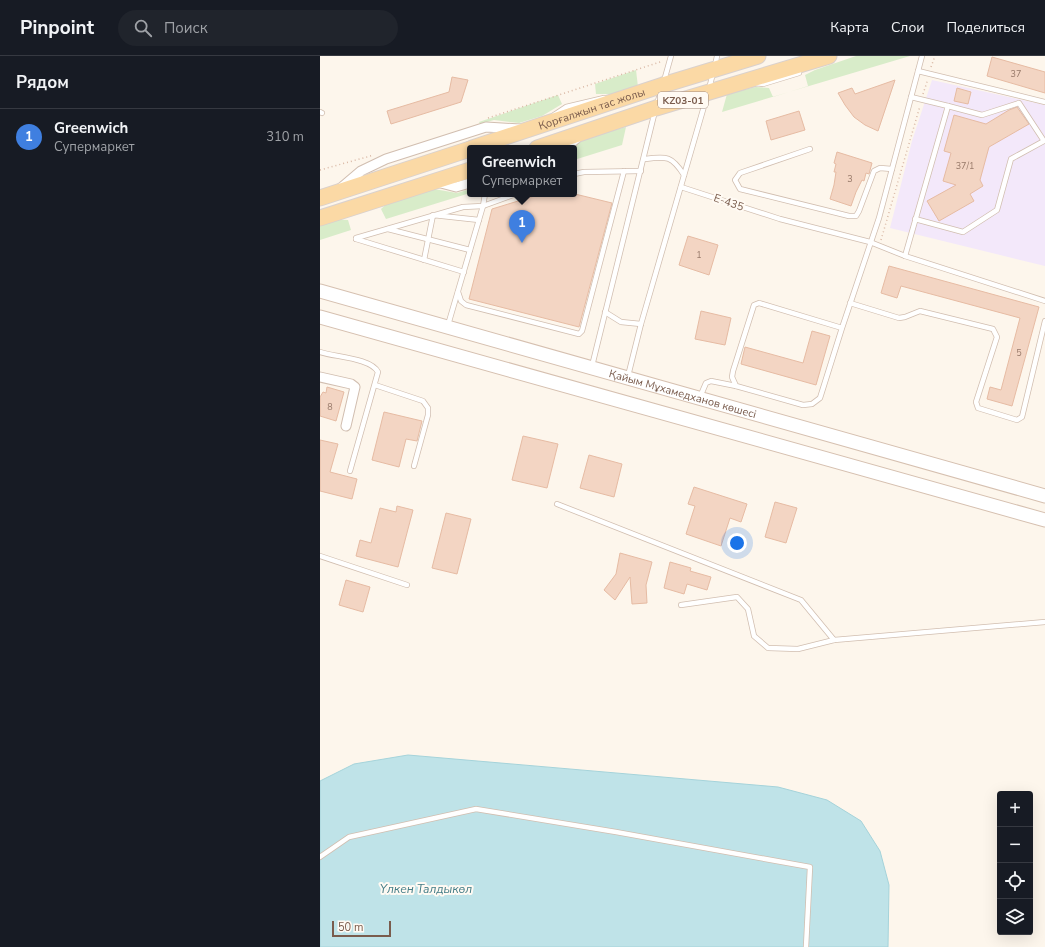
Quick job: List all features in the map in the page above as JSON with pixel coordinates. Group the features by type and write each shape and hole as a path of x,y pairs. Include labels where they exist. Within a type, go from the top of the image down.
{"main road":[{"name":"Қорғалжын тас жолы","path":"480,145 663,85 716,63 758,56"},
{"name":"Қорғалжын тас жолы","path":"546,145 656,108 822,58"},
{"name":"Қорғалжын тас жолы","path":"320,198 467,149"},
{"path":"323,217 385,201 467,171"},
{"name":"Қайым Мұхамедханов көшесі","path":"320,291 1045,496"},
{"path":"320,317 1045,520"}],"street":[{"path":"335,193 361,171 386,159 486,127 534,128"},
{"path":"569,145 582,133"},
{"path":"435,182 456,187 467,184"},
{"path":"320,377 352,384 355,388 346,426"}],"lane":[{"path":"699,398 706,383 711,381 736,386 803,405 812,404 820,398 892,169 922,56"},
{"path":"591,368 645,159 656,108 671,57"},
{"path":"627,378 640,324 682,187 716,63"},
{"path":"918,71 929,75 1045,102"},
{"path":"911,97 982,116 1020,103 1044,141 1010,159 997,210 963,232 915,219"},
{"path":"905,256 948,106"},
{"path":"810,149 740,173 735,180 740,189 849,216 856,216 874,171 880,168 892,169"},
{"path":"645,159 669,158 676,163 684,176"},
{"path":"458,292 461,301 466,305 579,334 582,331 624,171"},
{"path":"577,174 641,171"},
{"name":"Е-435","path":"682,187 780,219 870,242 905,256 1045,301"},
{"path":"448,327 484,197"},
{"path":"464,272 356,240 356,238 463,207 483,206 508,197"},
{"path":"433,215 479,220"},
{"path":"424,260 433,215"},
{"path":"323,217 345,217"},
{"path":"388,229 470,250"},
{"path":"736,386 732,377 733,371 754,305 760,303 842,328"},
{"path":"850,303 899,318 920,311 993,329 997,336 976,402 978,408 1017,420 1022,417 1045,321"},
{"path":"605,312 620,322 640,324"},
{"path":"320,352 368,363 376,368 378,372 350,471"},
{"path":"374,385 423,401 428,408 428,415 414,466"},
{"path":"557,504 801,600 834,640"},
{"path":"320,556 407,585"},
{"path":"681,605 737,596 748,609 754,636 768,648 798,649 834,640 1045,622"},
{"path":"320,857 349,837 476,809 616,832 810,867 806,947"}],"path":[{"path":"880,246 934,56"},
{"path":"485,120 671,57"},
{"path":"320,170 380,153"}],"shaded area":[{"path":"932,80 1045,105 1045,266 890,228 912,141"}],"green space":[{"path":"856,56 910,56 785,93 808,86 805,75"},
{"path":"636,70 638,87 617,94 596,94 595,84"},
{"path":"756,87 769,88 773,97 722,112 727,94"},
{"path":"558,95 562,104 542,116 519,123 494,120 480,124 479,122"},
{"path":"626,127 622,145 577,159 577,145 584,138"},
{"path":"428,188 457,193 467,190 467,194 386,219 381,209 390,201"},
{"path":"328,219 348,220 351,230 320,240 320,222"}],"water":[{"name":"Үлкен Талдыкөл","path":"408,755 778,787 827,800 861,821 880,851 889,885 888,947 320,947 320,781 354,764"}],"building":[{"path":"992,57 1045,72 1045,93 987,76"},
{"path":"452,77 468,80 461,102 391,124 387,111 449,92"},
{"path":"895,80 878,131 865,125 854,117 838,93 852,88 855,94"},
{"path":"957,88 971,92 968,104 954,101"},
{"path":"1017,107 1029,124 989,147 980,180 983,186 970,194 974,201 939,221 927,201 956,185 943,181 951,153 944,151 954,115 986,124 1009,110"},
{"path":"799,111 805,130 771,140 766,121"},
{"path":"837,152 872,163 869,174 866,173 864,181 862,180 851,206 830,199 836,172 834,172 836,164 834,163"},
{"path":"577,194 612,203 579,327 469,299 492,209 531,197 577,197"},
{"path":"688,236 718,245 709,275 679,265"},
{"path":"889,266 1039,307 1012,406 987,399 990,387 1001,390 1020,318 901,286 897,298 881,293"},
{"path":"701,311 731,318 725,345 695,339"},
{"path":"812,331 830,336 816,385 741,364 745,347 803,363"},
{"path":"327,387 344,392 336,421 320,416 320,397 323,392 326,393"},
{"path":"384,412 422,421 417,441 406,439 399,467 372,460"},
{"path":"523,436 558,444 547,488 512,480"},
{"path":"320,440 338,444 330,472 357,479 352,499 320,491"},
{"path":"589,455 622,464 614,497 580,488"},
{"path":"694,487 747,504 741,522 730,518 721,546 686,534 695,506 688,504"},
{"path":"775,502 797,508 786,543 765,537"},
{"path":"397,506 413,510 398,567 356,556 360,540 371,543 380,508 396,512"},
{"path":"446,513 471,519 457,574 432,568"},
{"path":"620,553 652,562 646,585 647,603 632,604 630,577 615,600 604,590 616,574"},
{"path":"670,562 691,568 690,571 711,577 707,590 687,584 684,594 664,588"},
{"path":"346,580 370,587 363,612 339,605"}],"place":[{"name":"Greenwich","path":"522,243"}]}
